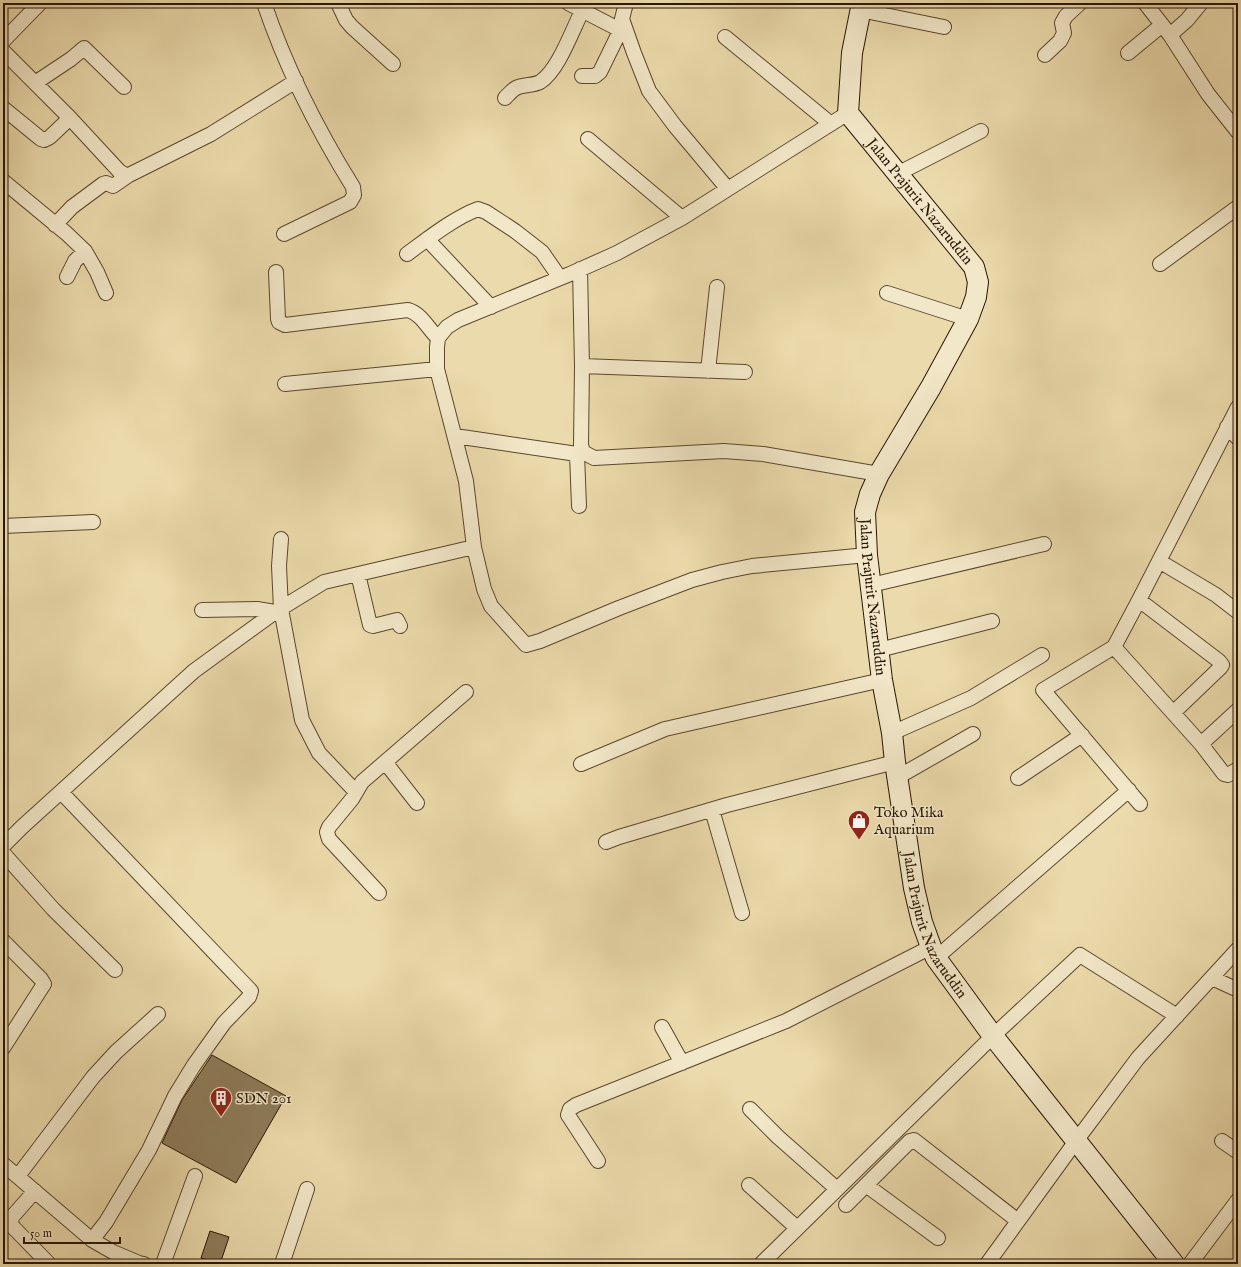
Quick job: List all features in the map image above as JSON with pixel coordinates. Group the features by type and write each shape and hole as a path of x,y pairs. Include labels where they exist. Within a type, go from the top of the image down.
{"street":[{"path":"3,41 40,3"},
{"path":"264,3 277,42 327,146 353,188 354,195 350,202 284,234"},
{"path":"338,3 346,20 352,28 393,64"},
{"path":"568,3 624,31"},
{"path":"626,3 622,19 624,31 649,91 675,126 727,188"},
{"path":"1045,55 1060,41 1064,33 1062,23 1066,16 1080,3"},
{"path":"1145,3 1166,30 1208,94 1238,132"},
{"path":"1128,53 1166,30 1187,20 1201,3"},
{"path":"867,555 752,566 722,572 692,580 619,608 540,641 526,645 491,606 484,589 474,547 466,481 437,368 438,338 447,327 458,320 617,253 682,218 727,188 848,113 852,52 861,6 944,27"},
{"path":"505,98 514,88 527,84 534,85 541,81 555,66 582,11"},
{"path":"582,76 595,76 600,72 624,31"},
{"path":"725,37 831,124"},
{"path":"35,83 71,59 84,48 124,87"},
{"path":"3,51 70,118 119,171 129,175"},
{"path":"55,225 72,207 104,184 106,183 113,186 129,175 211,134 296,81"},
{"path":"3,108 44,140 50,137 70,118"},
{"name":"Jalan Prajurit Nazaruddin","path":"848,113 974,267 978,282 976,297 968,319 931,387 878,474 865,512 867,555 882,680 892,733 896,770 914,888 922,922 934,953 993,1036 1174,1264"},
{"path":"897,174 981,131"},
{"path":"588,139 682,218"},
{"path":"3,181 85,251 97,272 106,294"},
{"path":"1160,264 1238,207"},
{"path":"407,254 427,239 469,212 478,209 486,212 515,231 542,252 560,278"},
{"path":"427,239 491,307"},
{"path":"67,277 75,261 85,251"},
{"path":"579,506 582,366 580,269"},
{"path":"276,272 278,319 279,322 285,325 408,310 419,315 438,338"},
{"path":"708,371 717,287"},
{"path":"888,293 968,319"},
{"path":"582,366 745,372"},
{"path":"285,384 437,368"},
{"path":"1140,804 1043,690 1114,647 1140,600 1238,408"},
{"path":"1227,427 1238,438"},
{"path":"455,436 580,453 594,458 724,451 744,452 878,474"},
{"path":"3,526 93,522"},
{"path":"281,539 278,611 302,720 319,753 356,792"},
{"path":"871,585 1044,544"},
{"path":"3,846 194,671 303,594 324,582 474,547"},
{"path":"1159,561 1216,596 1238,612"},
{"path":"358,574 370,625 374,626 397,620 400,626"},
{"path":"1140,600 1219,661 1222,665 1174,712"},
{"path":"202,610 278,611"},
{"path":"879,650 992,620"},
{"path":"1114,647 1174,712 1224,774 1228,775 1238,769"},
{"path":"892,733 971,698 1042,655"},
{"path":"581,764 665,729 882,680"},
{"path":"379,893 330,839 327,832 329,827 352,800 362,782 466,692"},
{"path":"1201,744 1238,710"},
{"path":"606,842 712,810 896,770 973,734"},
{"path":"1018,778 1082,735"},
{"path":"385,762 417,803"},
{"path":"598,1161 568,1115 570,1109 576,1105 786,1021 934,953 1129,790"},
{"path":"61,792 251,992 249,997 224,1023 194,1065 175,1096 149,1150 106,1222 92,1240"},
{"path":"712,810 742,913"},
{"path":"3,853 53,909 115,970"},
{"path":"3,941 41,979 44,984 3,1048"},
{"path":"987,1264 1138,1058 1238,949"},
{"path":"761,1264 993,1036 1080,955 1177,1016"},
{"path":"1212,978 1238,990"},
{"path":"18,1176 93,1077 116,1052 158,1014"},
{"path":"662,1027 682,1063"},
{"path":"750,1109 778,1137 837,1189"},
{"path":"846,1205 910,1141 914,1140 1018,1221"},
{"path":"1222,1142 1238,1152"},
{"path":"3,1164 92,1240 113,1252 140,1264"},
{"path":"162,1264 195,1176"},
{"path":"749,1185 797,1228"},
{"path":"866,1185 938,1238"},
{"path":"282,1264 307,1189"},
{"path":"35,1191 12,1217 11,1225 49,1264"},
{"path":"1190,1264 1238,1200"}],"building":[{"name":"SDN 201","path":"212,1055 286,1096 236,1183 162,1143 182,1100"},
{"path":"210,1231 229,1237 220,1264 201,1258"}],"place":[{"name":"Toko Mika Aquarium","path":"859,840"},
{"name":"SDN 201","path":"221,1118"}]}
